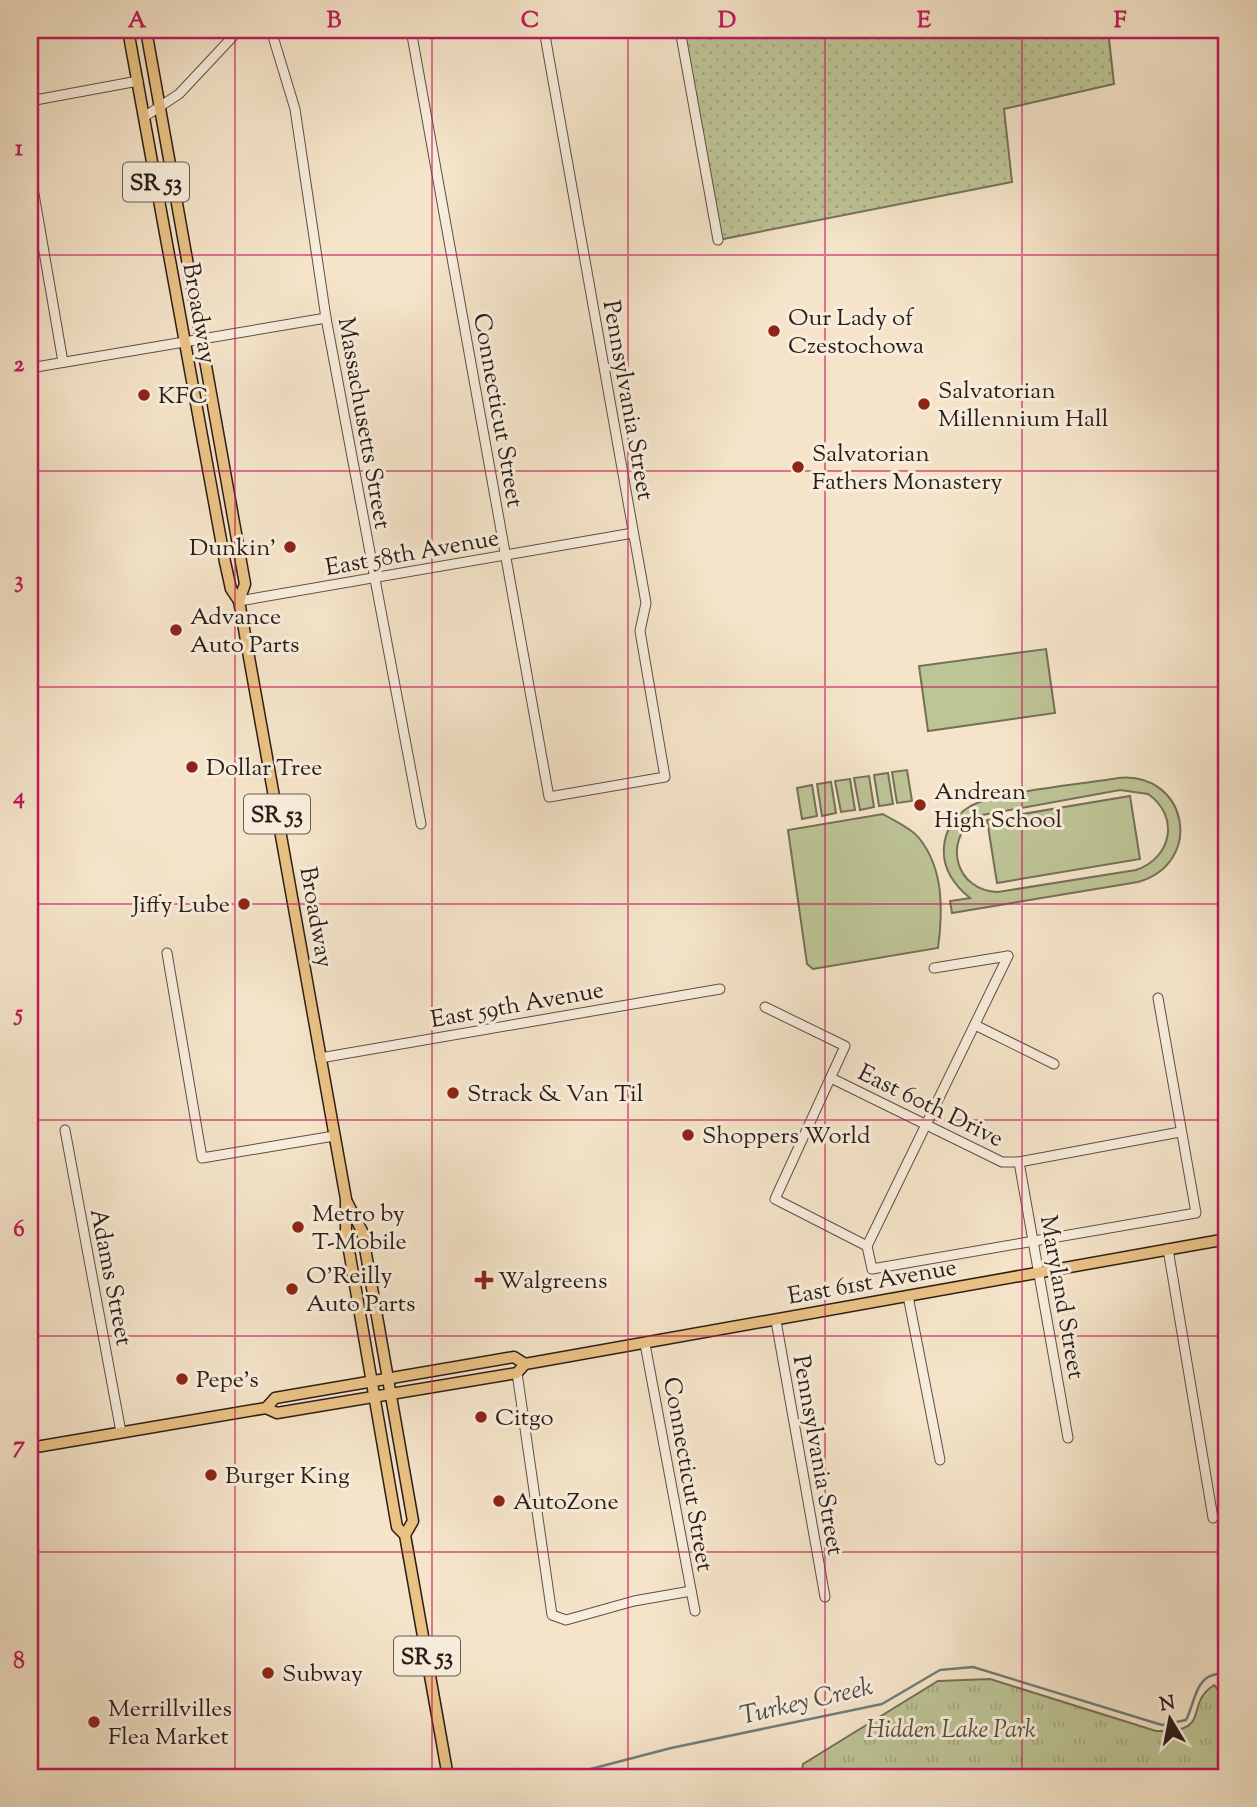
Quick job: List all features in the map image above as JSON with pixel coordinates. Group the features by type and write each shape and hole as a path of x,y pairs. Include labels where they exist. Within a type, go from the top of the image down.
{"main road":[{"name":"Broadway","path":"128,30 231,589 239,601 346,1199 346,1233 373,1397 397,1527 405,1535 448,1777"},
{"name":"Broadway","path":"146,30 245,584 239,601"},
{"name":"Broadway","path":"346,1199 362,1231 413,1521 405,1535"},
{"name":"East 61st Avenue","path":"521,1369 514,1357 275,1398 266,1408 276,1413 373,1397 1227,1239"},
{"path":"30,1448 266,1408"}],"street":[{"path":"144,117 180,94 239,30"},
{"name":"Massachusetts Street","path":"271,30 295,109 326,318 421,824"},
{"name":"Connecticut Street","path":"411,30 549,797 665,777"},
{"name":"Pennsylvania Street","path":"544,30 646,603 640,631 665,777"},
{"path":"680,30 718,240"},
{"path":"30,101 138,81"},
{"path":"30,172 63,362"},
{"path":"30,368 326,318"},
{"name":"East 58th Avenue","path":"239,601 632,533"},
{"path":"167,953 202,1158 334,1136"},
{"path":"934,968 1008,956 867,1246 872,1269 1196,1213 1158,998"},
{"name":"East 59th Avenue","path":"320,1058 720,989"},
{"path":"765,1007 845,1046 775,1199 867,1246"},
{"path":"975,1025 1054,1064"},
{"name":"East 60th Drive","path":"831,1078 926,1122 1002,1162 1019,1162 1180,1132"},
{"name":"Adams Street","path":"65,1130 121,1432"},
{"name":"Maryland Street","path":"1019,1162 1041,1272 1068,1438"},
{"path":"1168,1249 1213,1518"},
{"path":"908,1296 940,1460"},
{"name":"Pennsylvania Street","path":"776,1321 825,1597"},
{"name":"Connecticut Street","path":"645,1345 695,1611"},
{"path":"521,1369 552,1615 566,1620 634,1601 691,1591"}],"green space":[{"path":"680,30 1108,30 1114,84 1004,109 1012,182 718,240"},
{"path":"1046,649 1055,713 928,731 919,666"},
{"path":"907,770 912,801 897,803 892,772"},
{"path":"888,773 893,804 879,806 874,775"},
{"path":"869,776 874,807 860,810 854,778"},
{"path":"1118,778 1142,780 1160,789 1173,803 1179,820 1180,839 1173,857 1159,872 1138,882 952,913 950,901 970,898 950,876 944,855 946,835 959,815 969,807 998,797","holes":["1120,790 1148,794 1165,813 1168,836 1158,856 1136,870 998,892 972,883 963,874 958,863 959,838 966,826 977,816"]},
{"path":"850,779 855,810 841,812 835,781"},
{"path":"831,782 836,813 822,816 817,784"},
{"path":"812,785 817,816 802,819 797,788"},
{"path":"1130,796 1140,859 997,883 987,820"},
{"path":"883,814 916,834 933,863 941,905 938,948 813,969 807,964 788,830"},
{"name":"Hidden Lake Park","path":"990,1679 1156,1731 1174,1730 1192,1723 1200,1701 1214,1685 1227,1700 1227,1777 801,1777 803,1764 938,1681"}],"waterway":[{"name":"Turkey Creek","path":"560,1777 671,1748 882,1704 940,1670 973,1667 1162,1725 1186,1720 1200,1685 1210,1676 1218,1674 1227,1681"}],"place":[{"name":"Our Lady of Czestochowa","path":"774,331"},
{"name":"KFC","path":"144,395"},
{"name":"Salvatorian Millennium Hall","path":"924,404"},
{"name":"Salvatorian Fathers Monastery","path":"798,467"},
{"name":"Dunkin'","path":"290,547"},
{"name":"Advance Auto Parts","path":"176,630"},
{"name":"Dollar Tree","path":"192,767"},
{"name":"Andrean High School","path":"920,805"},
{"name":"Jiffy Lube","path":"244,904"},
{"name":"Strack & Van Til","path":"453,1093"},
{"name":"Shoppers World","path":"688,1135"},
{"name":"Metro by T-Mobile","path":"298,1227"},
{"name":"Walgreens","path":"484,1280"},
{"name":"O'Reilly Auto Parts","path":"292,1289"},
{"name":"Pepe's","path":"182,1379"},
{"name":"Citgo","path":"481,1417"},
{"name":"Burger King","path":"211,1475"},
{"name":"AutoZone","path":"499,1501"},
{"name":"Subway","path":"268,1673"},
{"name":"Merrillvilles Flea Market","path":"94,1722"}]}
